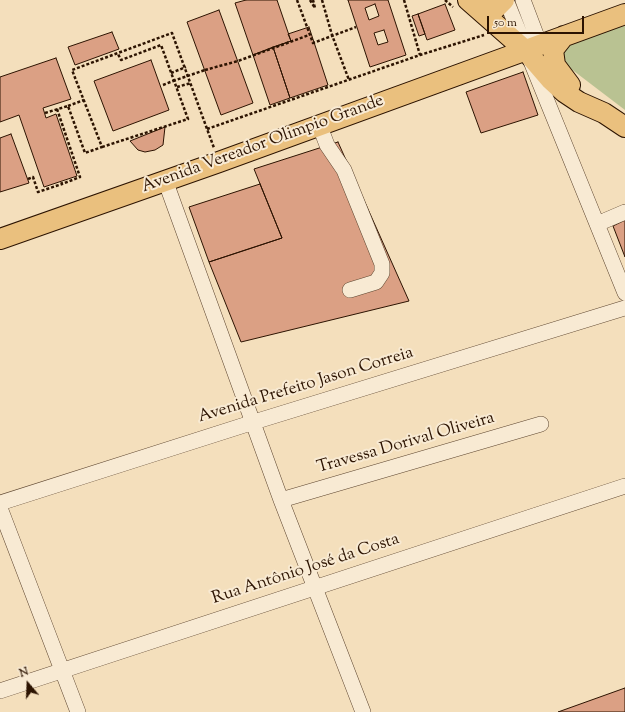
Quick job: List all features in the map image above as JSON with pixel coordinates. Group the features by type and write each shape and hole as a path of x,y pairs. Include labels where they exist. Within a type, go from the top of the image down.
{"main road":[{"path":"473,4 496,8 505,0"},
{"path":"473,4 533,48 551,80 564,92 579,102 604,113"},
{"name":"Avenida Vereador Olimpio Grande","path":"0,239 219,162 319,124 625,14"},
{"path":"564,36 553,50 555,65 572,87 604,113 625,127"}],"street":[{"path":"505,0 533,48"},
{"path":"523,0 533,48 597,224 625,294"},
{"path":"319,124 327,145 344,170 382,264 382,273 376,282 350,290"},
{"path":"165,180 281,500 363,712"},
{"path":"597,224 625,212"},
{"name":"Avenida Prefeito Jason Correia","path":"0,503 254,422 625,308"},
{"name":"Travessa Dorival Oliveira","path":"281,500 541,424"},
{"name":"Rua Antônio José da Costa","path":"0,691 625,486"},
{"path":"0,508 78,712"}],"path":[{"path":"297,0 313,43 356,26"},
{"path":"322,0 332,35 349,80"},
{"path":"404,0 420,55"},
{"path":"102,147 72,70 172,33 186,67 219,162"},
{"path":"163,85 205,70 238,61 309,34"},
{"path":"207,129 420,55 486,34"},
{"path":"68,106 85,153 188,119 161,45 121,60 118,54"},
{"path":"171,73 186,67"},
{"path":"177,87 191,82"},
{"path":"45,113 84,100"},
{"path":"28,179 32,177 38,192 62,182 80,177 57,109"}],"green space":[{"path":"616,24 625,26 625,110 562,62 561,51 566,43"}],"building":[{"path":"246,0 277,0 291,41 253,55 235,3"},
{"path":"348,0 388,0 406,55 370,67","holes":["375,4 379,16 369,20 365,8","384,30 388,42 378,45 374,33"]},
{"path":"445,4 455,30 427,40 418,14"},
{"path":"219,10 253,103 221,115 187,22"},
{"path":"418,14 425,34 419,36 412,16"},
{"path":"309,27 328,85 290,98 273,47 291,41 288,34"},
{"path":"112,32 119,49 75,65 68,47"},
{"path":"273,47 290,98 270,105 253,55"},
{"path":"56,58 71,99 43,108 46,118 56,114 77,176 44,187 19,115 0,122 0,77"},
{"path":"151,60 169,110 113,131 94,81"},
{"path":"523,72 538,115 481,133 466,92"},
{"path":"165,127 163,145 155,150 145,152 138,150 130,141"},
{"path":"11,134 29,183 0,192 0,138"},
{"path":"338,142 409,301 241,342 209,262 282,238 254,169"},
{"path":"260,184 282,238 209,262 189,207"},
{"path":"625,220 625,257 613,226"},
{"path":"625,688 625,712 558,712"}]}
